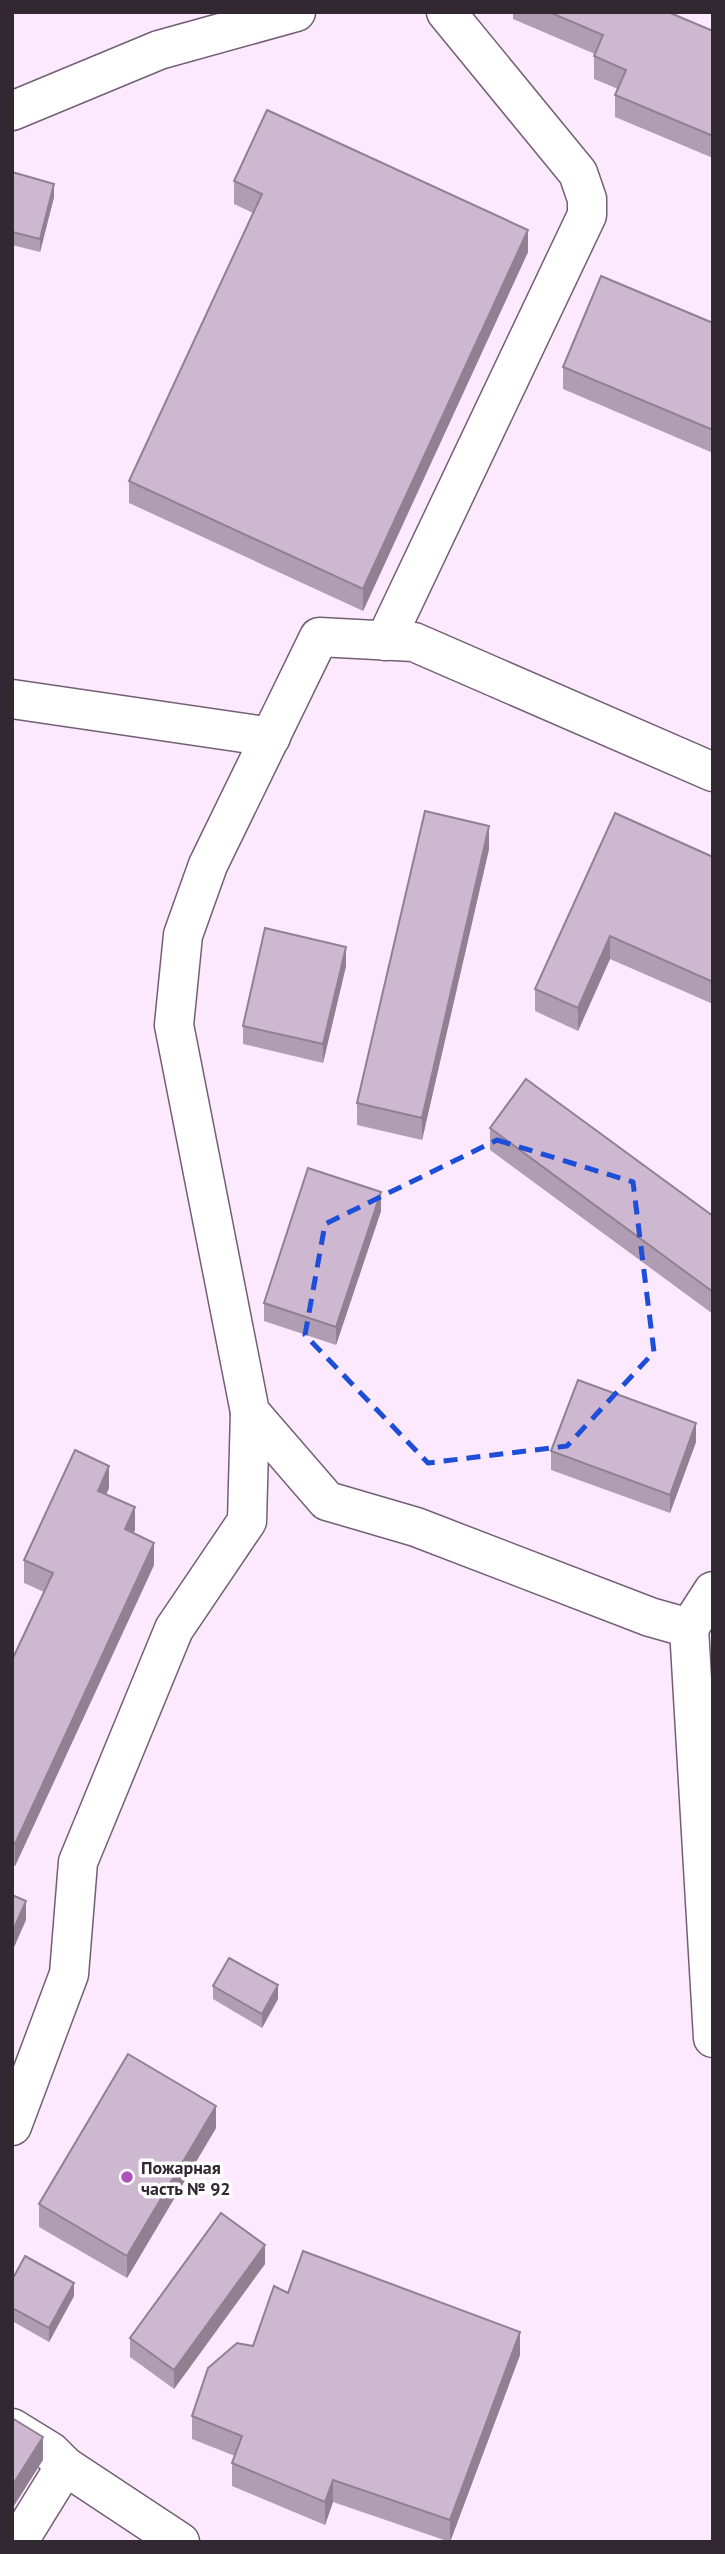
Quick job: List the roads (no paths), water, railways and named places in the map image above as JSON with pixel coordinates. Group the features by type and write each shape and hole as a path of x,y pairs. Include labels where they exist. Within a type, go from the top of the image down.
{"lane":[{"path":"12,111 159,50 296,12"},
{"path":"385,641 587,215 587,199 578,173 446,12"},
{"path":"12,2126 69,1974 78,1862 174,1629 247,1521 250,1412 174,1025 183,936 208,865 319,637 414,642 713,772"},
{"path":"12,699 271,737"},
{"path":"250,1412 327,1501 416,1527 650,1617 689,1628"},
{"path":"713,1591 689,1628 713,2038"},
{"path":"12,2427 51,2452 65,2466 180,2542"},
{"path":"18,2542 65,2466"}],"place":[{"name":"Пожарная часть № 92","path":"127,2177"}]}
